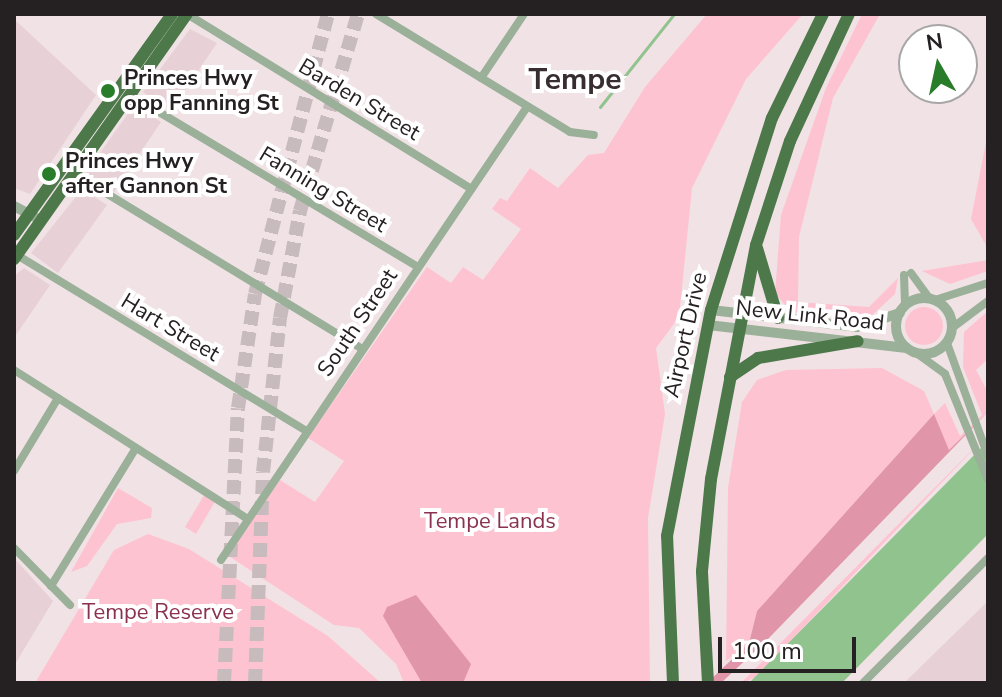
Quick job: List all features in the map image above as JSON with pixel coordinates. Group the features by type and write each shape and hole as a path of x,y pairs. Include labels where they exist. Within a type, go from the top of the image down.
{"highway":[{"path":"15,257 35,216 172,14"},
{"path":"14,235 73,173 187,14"},
{"name":"Airport Drive","path":"673,683 667,536 711,310 772,118 823,14"},
{"path":"708,683 702,571 730,377 756,245 790,141 849,14"},
{"path":"756,245 778,318"},
{"path":"730,377 758,358 858,341"}],"street":[{"name":"Barden Street","path":"187,14 472,189"},
{"path":"376,14 570,132 594,135"},
{"path":"481,78 524,14"},
{"name":"Fanning Street","path":"128,93 418,267"},
{"name":"South Street","path":"221,560 246,518 527,107"},
{"path":"73,173 362,349"},
{"path":"14,206 35,216"},
{"name":"Hart Street","path":"15,257 306,431"},
{"path":"902,309 907,274 932,299 952,328"},
{"path":"932,299 988,283"},
{"name":"New Link Road","path":"711,310 857,327 932,299"},
{"path":"988,301 952,328 947,343 988,480"},
{"name":"New Link Road","path":"902,309 897,332 911,350"},
{"name":"New Link Road","path":"708,325 858,341 911,350 947,343"},
{"path":"911,350 945,374 988,456"},
{"path":"14,370 246,518"},
{"path":"14,471 58,398"},
{"path":"51,586 136,448"},
{"path":"14,548 70,605"},
{"path":"863,683 988,555"}],"shaded area":[{"path":"14,19 96,95 30,194 14,188"},
{"path":"190,29 217,43 171,111 143,92"},
{"path":"134,105 161,122 114,192 85,174"},
{"path":"82,189 107,205 58,273 31,253"},
{"path":"24,268 50,285 14,338 14,276"},
{"path":"988,412 768,639 721,683 707,683 749,643 757,611 934,414 949,450"},
{"path":"988,441 988,534 842,683 749,683"},
{"path":"14,558 53,601 14,666"},
{"path":"416,595 471,664 463,683 422,683 383,616 387,607"},
{"path":"988,601 988,683 904,683"}],"green space":[{"name":"Tempe Lands","path":"707,14 803,14 746,79 692,188 679,317 656,348 665,414 648,518 650,683 404,683 396,664 359,628 334,625 227,555 280,480 315,502 344,461 308,438 427,267 451,283 463,267 483,280 521,229 492,209 500,198 507,201 530,168 558,188 588,155 604,153 645,87"},
{"path":"862,14 880,14 833,98 799,237 798,302 869,307 898,278 895,294 869,318 791,312 775,293 781,215 826,88"},
{"path":"988,132 988,249 971,219"},
{"path":"988,260 988,271 950,284 922,271"},
{"path":"924,307 937,313 943,326 937,339 924,345 911,339 905,326 911,313"},
{"path":"988,311 988,359 976,370 988,392 988,412 949,451 933,415 757,611 749,643 726,661 728,488 742,402 757,380 786,370 882,368 924,391 934,414 945,403 960,436 982,415 963,367 964,332"},
{"path":"988,434 755,678 741,683"},
{"path":"118,488 152,508 151,518 117,524 87,566 71,572"},
{"path":"206,492 217,498 196,534 185,527"},
{"name":"Tempe Reserve","path":"148,534 189,549 328,636 381,683 35,683 114,550"}],"waterway":[{"path":"600,107 674,14"}],"tunnel":[{"path":"224,683 238,408 255,294 328,14"},
{"path":"255,683 263,472 280,318 300,211 358,14"}],"place":[{"name":"Princes Hwy opp Fanning St","path":"108,91"},
{"name":"Princes Hwy after Gannon St","path":"49,174"}],"district":[{"name":"Tempe","path":"575,80"}]}
